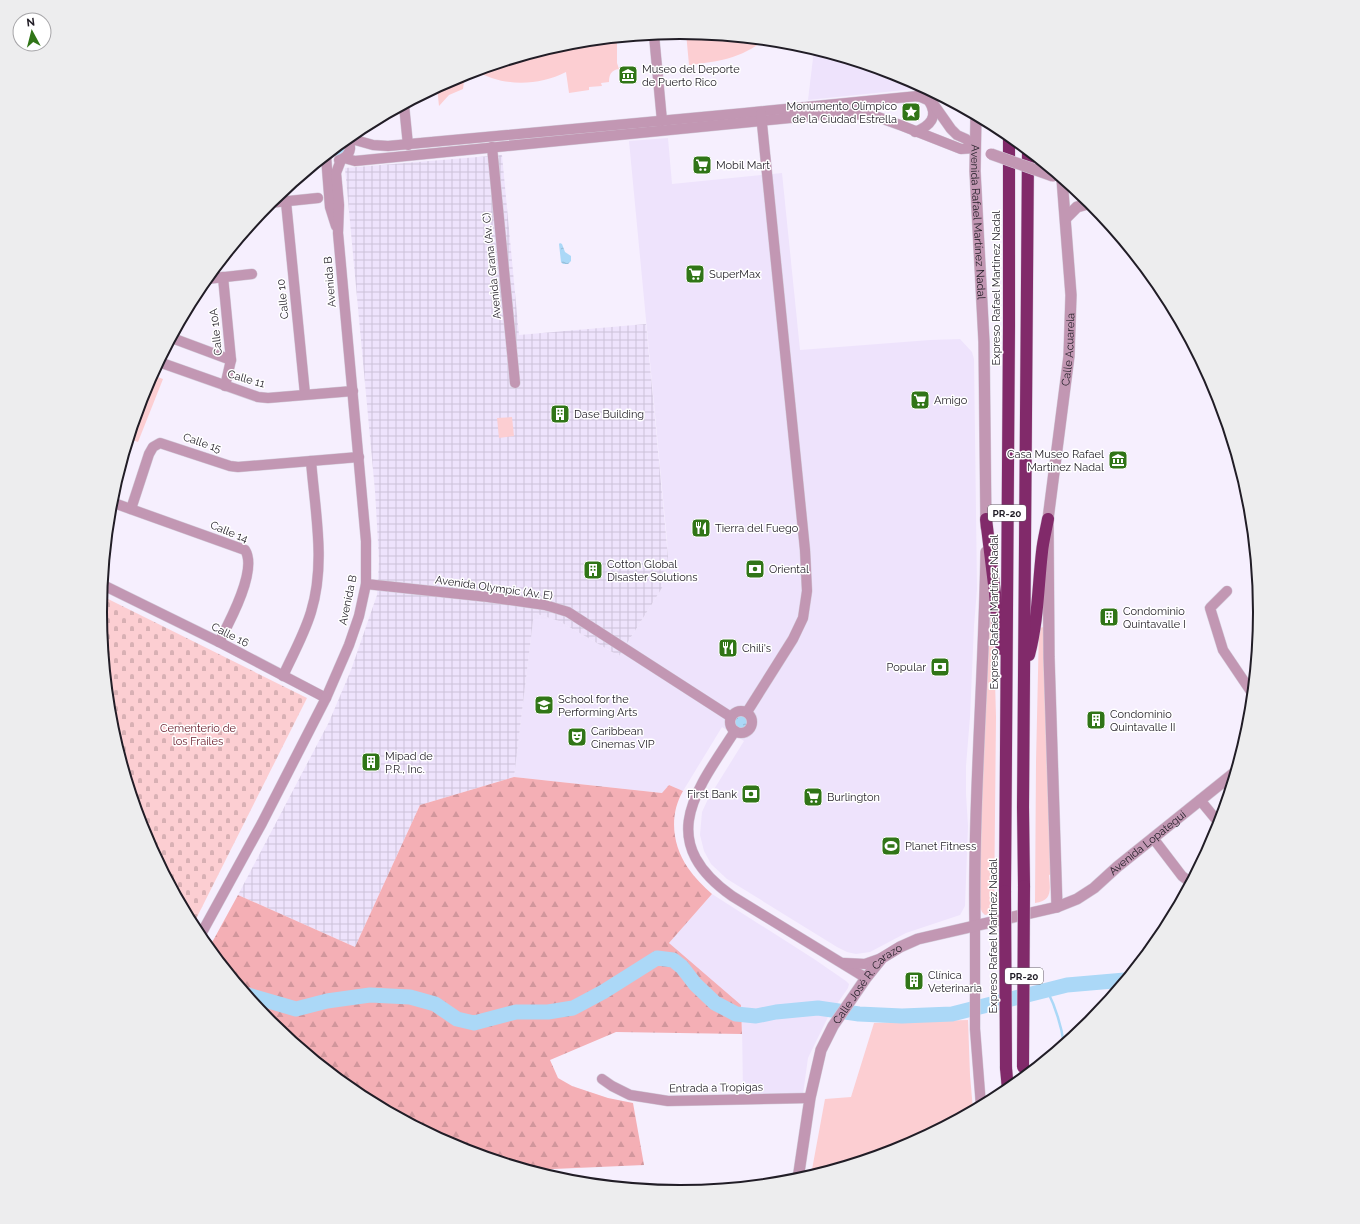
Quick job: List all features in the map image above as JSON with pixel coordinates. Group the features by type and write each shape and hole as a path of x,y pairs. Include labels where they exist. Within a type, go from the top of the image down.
{"highway":[{"name":"Expreso Rafael Martínez Nadal","path":"1007,1082 1005,891 1009,143"},
{"name":"PR-20","path":"1024,1070 1023,807 1028,156"},
{"path":"986,519 998,632 1007,672"},
{"path":"1025,673 1034,636 1038,608 1042,552 1048,519"}],"street":[{"path":"654,40 662,121"},
{"path":"330,158 334,160 342,159 355,161 492,147 927,96"},
{"path":"915,132 926,127 932,120 932,109 927,96"},
{"path":"927,96 952,129 966,139 975,148 1052,176"},
{"path":"405,110 408,145"},
{"path":"356,140 382,146 408,145 662,121 841,113 863,114 883,119 961,149 975,148"},
{"path":"747,712 793,639 803,618 807,591 805,550 761,116"},
{"name":"Avenida Rafael Martínez Nadal","path":"975,926 975,879 985,599 986,519 984,342 976,206 976,122"},
{"name":"Avenida B","path":"204,929 262,823 326,698 349,645 359,616 366,584 366,541 338,234 339,205 336,173 342,159 349,154 351,147 350,144"},
{"name":"Avenida Grana (Av. C)","path":"492,147 515,383"},
{"name":"Avenida B","path":"326,161 330,207 338,234"},
{"name":"Calle Acuarela","path":"1057,907 1049,657 1048,519 1068,356 1071,295 1066,218 1061,184"},
{"path":"280,202 318,198"},
{"name":"Calle 10","path":"286,202 305,394"},
{"path":"1066,218 1077,207 1084,206"},
{"path":"215,278 252,274"},
{"name":"Calle 10A","path":"223,277 231,360 225,386"},
{"name":"Calle 10A","path":"176,340 231,360"},
{"name":"Calle 11","path":"164,364 258,397 268,398 353,391"},
{"name":"Calle 15","path":"131,509 149,454 153,447 160,442 230,466 238,467 359,457"},
{"path":"283,676 311,612 316,585 318,546 311,461"},
{"name":"Calle 14","path":"117,504 245,550 248,553 247,578 242,594 219,642"},
{"name":"Avenida Olympic (Av. E)","path":"366,584 545,604 568,612 731,717"},
{"name":"Calle 16","path":"108,587 219,642 326,698"},
{"path":"1227,591 1210,608 1223,650 1248,687"},
{"path":"738,711 747,712 752,718 753,722 751,728 748,731 741,733 735,731 731,725 731,717 738,711"},
{"path":"735,731 693,800 689,814 689,843 697,860 712,879 726,892 866,978"},
{"name":"Avenida Lopategui","path":"1057,907 1077,899 1094,888 1117,867 1200,800 1226,786"},
{"path":"1200,800 1214,817"},
{"path":"1153,838 1182,876 1186,879"},
{"name":"Calle José R. Carazo","path":"799,1172 810,1098 821,1050 833,1026 866,978 882,958 909,943 1057,907"},
{"path":"975,926 975,1029 980,1099"},
{"path":"841,963 865,964 882,958"},
{"name":"Entrada a Tropigas","path":"602,1079 630,1095 668,1101 810,1098"}],"shaded area":[{"path":"813,55 864,69 913,89 808,100"},
{"path":"668,138 672,184 782,173 800,350 960,339 972,352 974,359 977,589 966,766 968,826 965,906 960,915 906,933 870,952 856,954 847,952 837,947 727,879 711,864 704,851 700,835 702,812 708,799 744,741 722,727 683,791 669,785 663,793 514,777 534,613 559,621 619,656 662,588 668,557 667,540 629,141"},
{"path":"502,155 519,335 646,324 668,557 662,588 619,656 559,621 534,613 514,777 420,805 355,947 238,895 329,722 351,670 377,595 379,560 375,491 345,168"},
{"path":"712,894 814,959 849,984 848,988 828,1017 808,1058 803,1094 743,1094 742,1023 669,943"}],"green space":[{"path":"687,39 717,40 758,44 747,51 729,58 689,65"},
{"path":"617,43 617,63 619,69 614,70 611,73 609,82 601,83 602,86 589,87 589,90 569,93 566,72 544,80 521,83 498,80 483,74 532,59 568,50"},
{"path":"464,82 463,89 449,95 439,106 438,93"},
{"path":"158,377 163,379 138,442 134,441 137,428"},
{"path":"512,417 514,436 499,438 497,418"},
{"name":"Cementerio de los Frailes","path":"107,599 307,698 197,918 166,865 137,796 118,724 112,687 108,649"},
{"path":"989,606 993,606 996,717 994,913 985,915 982,912 977,899"},
{"path":"1044,627 1052,874 1049,875 1050,889 1048,897 1041,902 1035,903 1039,628"},
{"path":"514,777 662,793 669,785 683,791 674,820 674,830 678,850 693,875 712,894 669,943 741,1005 742,1034 616,1032 550,1060 558,1078 572,1086 608,1098 633,1103 644,1165 549,1169 496,1155 427,1126 393,1108 362,1088 331,1067 302,1043 249,990 225,961 212,942 238,895 355,947 420,805"},
{"path":"968,1020 972,1104 933,1126 899,1141 864,1155 812,1169 825,1099 851,1097 874,1023"}],"water":[{"path":"345,148 345,151 338,156 334,155"},
{"path":"560,243 562,244 565,252 571,256 571,261 568,264 563,264 561,262"},
{"path":"741,714 747,716 749,722 747,728 741,730 735,728 733,722 735,716"}],"waterway":[{"path":"256,997 296,1009 327,1001 370,995 410,997 435,1004 457,1019 474,1023 516,1012 548,1012 573,1008 603,992 657,958 673,960 682,967 695,984 715,1003 736,1014 756,1016 776,1012 818,1008 859,1014 902,1016 952,1014 1067,985 1119,981"},
{"path":"1047,990 1058,1016 1063,1038"}],"place":[{"name":"Museo del Deporte de Puerto Rico","path":"628,75"},
{"name":"Monumento Olímpico de la Ciudad Estrella","path":"911,112"},
{"name":"Mobil Mart","path":"702,165"},
{"name":"SuperMax","path":"695,274"},
{"name":"Amigo","path":"920,400"},
{"name":"Dase Building","path":"560,414"},
{"name":"Casa Museo Rafael Martinez Nadal","path":"1118,460"},
{"name":"Tierra del Fuego","path":"701,528"},
{"name":"Oriental","path":"755,569"},
{"name":"Cotton Global Disaster Solutions","path":"593,570"},
{"name":"Condominio Quintavalle I","path":"1109,617"},
{"name":"Chili's","path":"728,648"},
{"name":"Popular","path":"940,667"},
{"name":"School for the Performing Arts","path":"544,705"},
{"name":"Condominio Quintavalle II","path":"1096,720"},
{"name":"Caribbean Cinemas VIP","path":"577,737"},
{"name":"Mipad de P.R., Inc.","path":"371,762"},
{"name":"First Bank","path":"751,794"},
{"name":"Burlington","path":"813,797"},
{"name":"Planet Fitness","path":"891,846"},
{"name":"Clínica Veterinaria","path":"914,981"}]}
